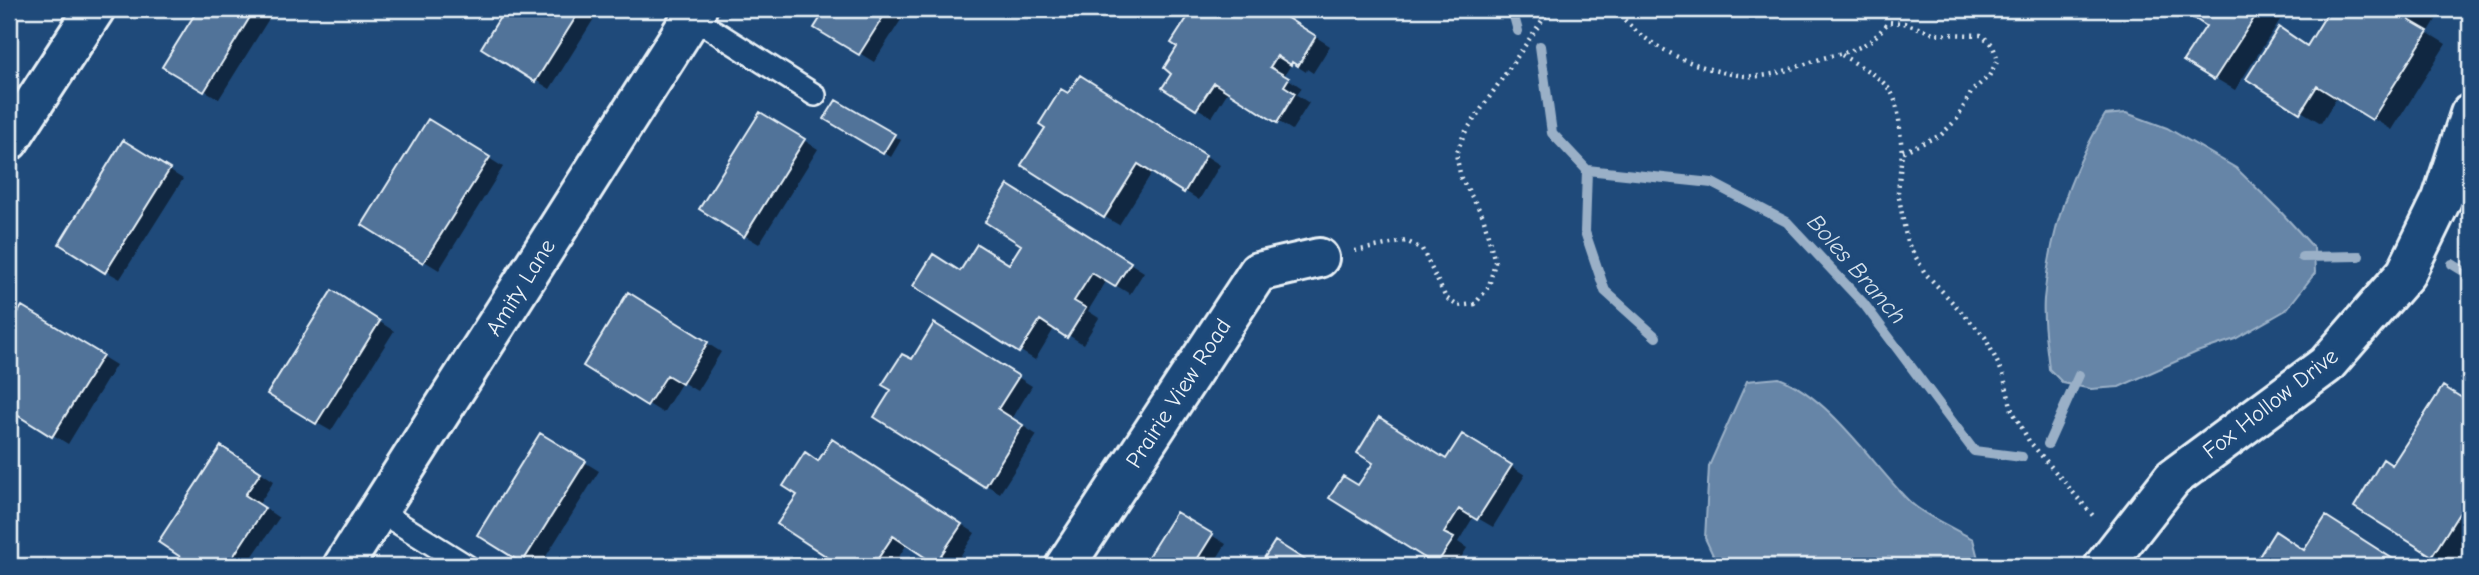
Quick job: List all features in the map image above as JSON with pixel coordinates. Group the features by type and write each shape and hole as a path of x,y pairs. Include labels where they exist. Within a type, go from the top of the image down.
{"street":[{"path":"9,141 95,9"},
{"name":"Amity Lane","path":"343,566 694,13"},
{"name":"Fox Hollow Drive","path":"2112,556 2173,478 2326,365 2406,273 2442,199 2470,114"},
{"name":"Prairie View Road","path":"1065,566 1258,272 1320,258"}],"lane":[{"path":"694,13 815,95"},
{"path":"379,510 467,566"}],"path":[{"path":"1320,258 1406,241 1422,249 1446,298 1458,306 1475,304 1489,286 1495,262 1483,216 1461,178 1456,154 1464,134 1550,9"},
{"path":"1616,9 1624,21 1646,41 1713,70 1748,76 1785,71 1842,54 1869,42 1889,22 1904,23 1936,34 1981,35 1992,44 1998,60 1989,76 1972,91 1957,120 1941,135 1902,152"},
{"path":"1842,54 1876,77 1892,92 1899,119 1902,152 1898,192 1907,242 1926,273 1985,337 2003,374 2012,410 2029,441 2112,556"}],"water":[{"path":"2126,113 2167,128 2236,168 2314,248 2315,273 2286,310 2235,339 2197,352 2119,387 2091,389 2063,383 2049,369 2044,317 2047,274 2064,203 2082,158 2105,115"},
{"path":"1779,378 1798,387 1832,415 1914,505 1973,539 1980,566 1718,566 1705,538 1709,466 1747,381"}],"building":[{"path":"198,9 255,9 204,92 162,67"},
{"path":"505,9 581,9 535,82 481,48"},
{"path":"826,9 888,9 859,55 814,28"},
{"path":"1203,9 1273,9 1316,36 1298,66 1292,62 1291,65 1277,56 1270,67 1289,78 1284,86 1295,93 1277,123 1214,83 1196,110 1162,88 1171,74 1164,68 1177,47 1171,43 1191,12 1198,17"},
{"path":"2180,9 2260,9 2214,80 2183,61 2206,26"},
{"path":"2322,9 2416,9 2409,20 2428,31 2372,120 2317,86 2300,113 2246,79 2279,27 2307,46 2328,12"},
{"path":"1080,75 1206,155 1184,193 1138,164 1104,218 1021,165 1045,128 1039,124 1061,89 1068,93"},
{"path":"836,100 895,134 883,154 824,119"},
{"path":"760,112 805,139 744,237 699,209"},
{"path":"428,119 490,157 423,263 362,225"},
{"path":"123,140 170,169 105,273 59,244"},
{"path":"1008,185 1131,262 1115,287 1092,273 1074,301 1086,308 1067,338 1040,320 1019,353 913,286 933,254 960,271 977,244 1009,264 1021,245 985,222"},
{"path":"332,290 380,321 316,424 267,394"},
{"path":"628,292 708,342 682,384 667,375 647,406 583,366"},
{"path":"22,306 103,355 52,437 9,410 9,327"},
{"path":"934,323 1019,376 998,409 1023,425 985,487 874,417 891,390 882,385 902,354 912,359"},
{"path":"2443,386 2470,403 2470,496 2432,556 2354,507 2383,459 2392,465"},
{"path":"1379,417 1446,459 1462,434 1512,465 1477,520 1459,509 1444,533 1454,538 1436,565 1329,498 1343,476 1358,485 1373,463 1357,453"},
{"path":"540,433 586,461 522,563 477,535"},
{"path":"832,439 962,524 935,564 893,536 873,566 841,566 777,524 797,495 783,486 805,452 818,461"},
{"path":"221,446 261,472 245,495 265,508 227,566 194,566 158,542"},
{"path":"1176,512 1213,534 1193,566 1142,566"},
{"path":"2326,516 2404,566 2260,566 2255,563 2275,531 2304,550"},
{"path":"1275,541 1305,560 1301,566 1259,566"},
{"path":"1228,558 1240,566 1223,566"}],"waterway":[{"name":"Boles Branch","path":"1512,9 1518,31"},
{"name":"Boles Branch","path":"1540,46 1552,133 1587,170 1712,183 1787,222 1864,304 1974,451 2022,457"},
{"path":"1587,170 1585,232 1605,291 1656,337"},
{"name":"Boles Branch","path":"2302,257 2359,256"},
{"name":"Boles Branch","path":"2452,264 2470,275"},
{"name":"Boles Branch","path":"2048,444 2079,375"}]}
